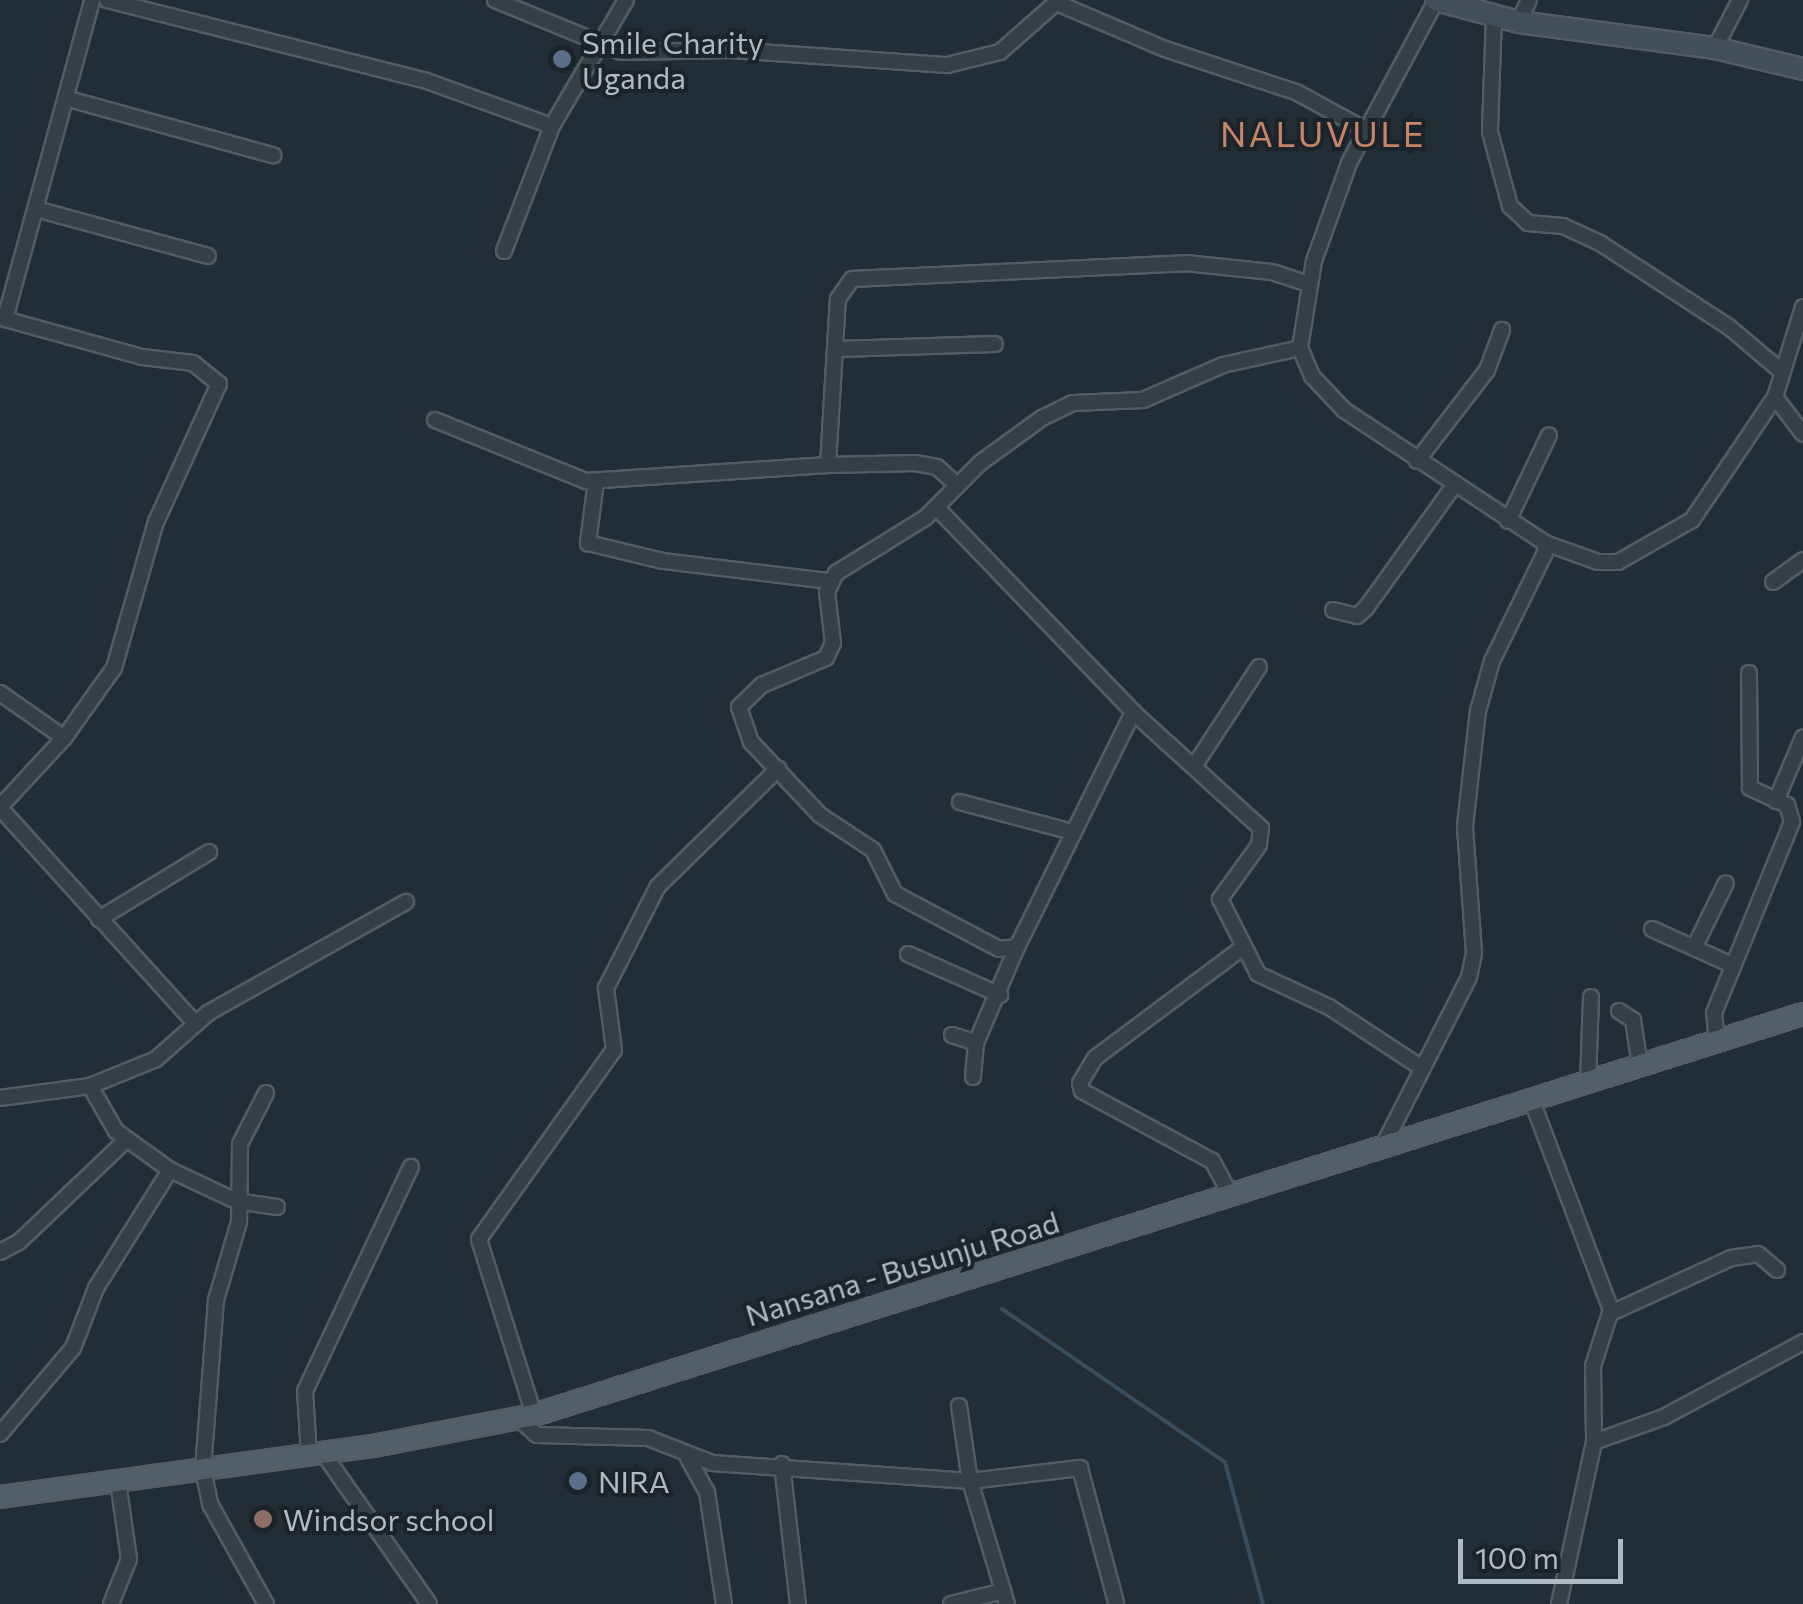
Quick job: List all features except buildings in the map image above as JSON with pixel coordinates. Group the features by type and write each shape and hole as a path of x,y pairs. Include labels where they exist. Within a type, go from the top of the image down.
{"main road":[{"name":"Nansana - Busunju Road","path":"0,1496 316,1454 526,1417 1803,1014"}],"street":[{"path":"92,0 40,210 3,319 142,357 193,363 220,384 156,522 114,668 64,738 0,808 195,1023"},
{"path":"107,0 424,80 552,126"},
{"path":"495,0 604,45 633,52 731,50 947,65 1000,52 1058,1 1164,49 1296,92 1364,130"},
{"path":"504,251 552,126 604,45 626,0"},
{"path":"1803,69 1716,48 1519,22 1436,0 1364,130 1310,284 1300,348 1324,391 1417,460 1544,543 1609,562 1660,543 1706,503 1775,397 1803,307"},
{"path":"1519,22 1529,0"},
{"path":"1716,48 1740,0"},
{"path":"1494,16 1490,132 1510,206 1528,223 1563,226 1600,243 1728,327 1782,372"},
{"path":"69,99 273,155"},
{"path":"40,210 208,256"},
{"path":"828,465 838,300 845,283 860,277 1186,263 1272,272 1310,284"},
{"path":"1417,460 1487,370 1502,330"},
{"path":"838,349 995,344"},
{"path":"596,481 588,543 663,561 829,580 938,508 957,485 1059,408 1142,400 1224,365 1300,348"},
{"path":"1775,397 1803,434"},
{"path":"435,420 596,481 916,463 938,467 957,485"},
{"path":"1508,521 1549,436"},
{"path":"1333,610 1358,616 1366,608 1455,484"},
{"path":"938,508 1133,712 1250,815 1264,836 1220,894 1242,948 1258,974 1277,988 1329,1007 1422,1068"},
{"path":"1381,1149 1456,1007 1474,953 1464,854 1478,711 1492,661 1538,579 1544,543"},
{"path":"1773,582 1803,560"},
{"path":"829,580 833,643 826,658 762,685 739,707 743,733 820,816 873,850 895,894 999,949 1017,947"},
{"path":"1195,765 1258,667"},
{"path":"1717,1042 1714,1012 1732,964 1796,833 1791,809 1750,788 1749,674"},
{"path":"0,693 64,738"},
{"path":"972,1077 976,1043 1000,995 1017,947 1031,929 1072,832 1133,712"},
{"path":"1776,801 1803,737"},
{"path":"778,769 658,886 606,988 614,1050 479,1238 526,1417 537,1435 648,1438 688,1458 970,1481 1080,1468 1116,1602"},
{"path":"960,802 1072,832"},
{"path":"98,919 209,852"},
{"path":"1694,948 1726,883"},
{"path":"0,1098 90,1086 156,1059 195,1023 406,902"},
{"path":"1652,929 1732,964"},
{"path":"1231,1196 1212,1161 1082,1092 1080,1083 1094,1058 1242,948"},
{"path":"908,954 1000,995"},
{"path":"1588,1083 1591,997"},
{"path":"1619,1011 1633,1020 1640,1066"},
{"path":"952,1036 976,1043"},
{"path":"90,1086 111,1125 170,1170 236,1201 276,1207"},
{"path":"266,1093 240,1144 235,1249 216,1300 204,1470 210,1504 266,1604"},
{"path":"1532,1101 1610,1313 1593,1366 1594,1442 1560,1604"},
{"path":"0,1252 19,1242 127,1139"},
{"path":"410,1167 305,1391 316,1454 428,1604"},
{"path":"0,1434 73,1348 96,1288 170,1170"},
{"path":"1610,1313 1731,1258 1758,1254 1778,1270"},
{"path":"1594,1442 1664,1417 1803,1342"},
{"path":"951,1604 1005,1598 970,1481 959,1406"},
{"path":"688,1458 709,1500 724,1604"},
{"path":"782,1464 798,1604"},
{"path":"111,1604 129,1559 118,1482"}],"waterway":[{"path":"1002,1309 1225,1462 1263,1604"}],"place":[{"name":"Smile Charity Uganda","path":"562,59"},
{"name":"NIRA","path":"578,1481"},
{"name":"Windsor school","path":"263,1519"}],"district":[{"name":"NALUVULE","path":"1323,133"}]}
